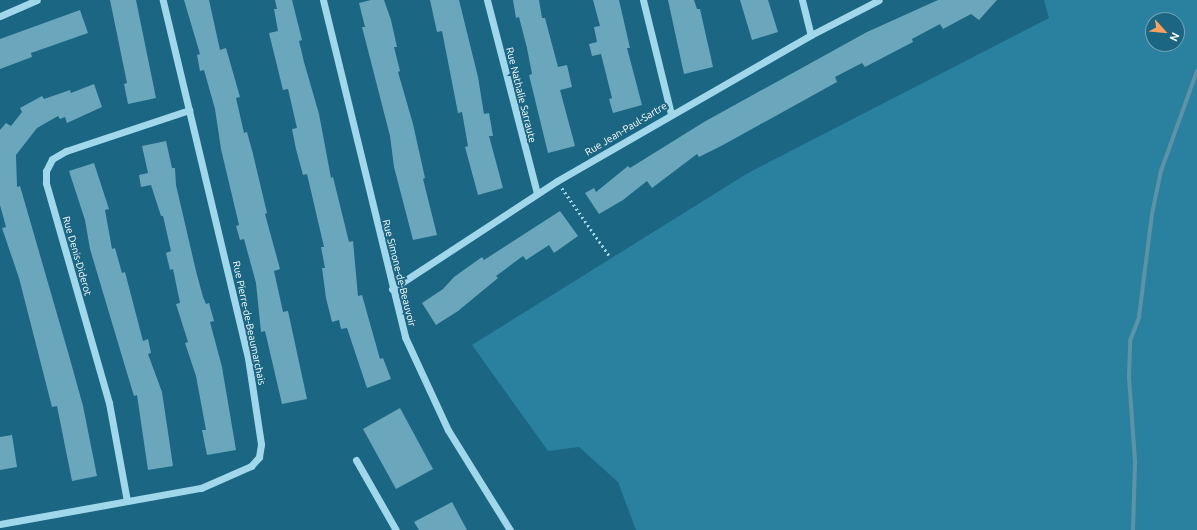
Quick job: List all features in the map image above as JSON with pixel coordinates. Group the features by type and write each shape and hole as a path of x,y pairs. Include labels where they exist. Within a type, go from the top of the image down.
{"street":[{"path":"0,16 37,0"},
{"name":"Rue Pierre-de-Beaumarchais","path":"0,524 210,485 252,466 261,450 248,358 163,0"},
{"name":"Rue Simone-de-Beauvoir","path":"323,0 405,337 428,390 470,468 510,530"},
{"name":"Rue Nathalie Sarraute","path":"487,0 537,194"},
{"path":"643,0 671,114"},
{"path":"802,0 811,35"},
{"name":"Rue Jean-Paul-Sartre","path":"392,288 557,181 671,114 811,35 879,0"},
{"name":"Rue Denis-Diderot","path":"127,501 109,403 46,184 46,171 52,159 62,153 189,110"},
{"path":"356,460 396,530"}],"path":[{"path":"557,181 609,255"}],"shaded area":[{"path":"1044,0 1197,0 1197,530 636,530 618,482 579,447 548,451 472,345 748,173 1049,18"}],"building":[{"path":"110,0 136,0 156,98 128,104 124,84 127,83"},
{"path":"184,0 209,0 220,50 226,48 240,97 236,98 244,133 247,132 253,154 267,213 265,214 280,269 274,271 283,312 288,311 307,399 282,404 265,331 261,332 256,283 244,239 240,240 236,226 239,225 221,149 215,109 204,70 200,71 197,55 200,54"},
{"path":"275,0 292,0 302,40 299,41 319,114 331,178 333,177 349,242 353,241 358,296 362,295 380,359 383,358 391,379 367,388 347,328 341,329 339,320 332,322 326,298 322,268 325,268 321,247 324,247 307,174 303,175 296,149 292,129 297,128 288,89 283,90 269,33 278,31 274,9 277,9"},
{"path":"371,0 384,0 391,20 397,47 394,47 400,71 398,72 413,124 425,178 423,179 437,235 413,240 394,167 390,136 362,27 365,27 359,3"},
{"path":"430,0 459,0 478,77 484,114 489,113 493,136 489,136 503,188 478,195 465,147 468,146 462,112 458,113 442,31 437,32"},
{"path":"513,0 539,0 542,18 545,18 558,67 567,65 572,87 560,90 575,146 548,153 529,75 532,74 527,48 519,17 516,18"},
{"path":"593,0 619,0 630,48 627,48 642,105 613,113 609,99 612,98 601,54 592,56 589,44 597,42 594,27 600,26"},
{"path":"668,0 694,0 697,9 700,9 713,67 684,74"},
{"path":"740,0 768,0 778,32 752,40"},
{"path":"938,0 997,0 979,20 971,14 943,29 940,24 912,39 913,42 865,67 862,63 835,77 837,82 723,145 699,157 697,154 652,188 647,181 623,200 599,214 585,193 594,188 596,192 628,166 630,168 704,122 867,32"},
{"path":"80,10 88,33 31,53 32,57 0,69 0,39"},
{"path":"94,84 102,107 67,123 65,117 60,119 58,116 37,128 16,155 17,187 20,186 83,406 97,476 72,481 57,406 52,407 19,278 2,228 6,227 0,205 0,130 6,123 11,126 22,112 20,108 42,96 44,99 70,90 71,93"},
{"path":"166,141 172,168 175,168 176,185 196,271 203,297 206,304 209,303 214,321 210,322 222,367 236,450 207,455 202,430 206,430 196,376 185,343 188,342 176,304 180,303 173,269 170,270 166,253 171,251 163,216 161,216 151,185 141,187 139,175 148,173 142,146"},
{"path":"94,163 109,209 105,210 112,249 115,248 122,273 125,272 143,341 148,339 151,353 148,354 162,392 173,466 148,470 137,395 134,396 127,373 90,249 85,220 69,171"},
{"path":"560,211 578,236 554,253 549,245 526,260 523,256 496,276 498,278 458,311 436,325 422,303 443,289 454,277 482,257 484,260"},
{"path":"400,408 433,469 396,489 363,429"},
{"path":"12,435 17,467 0,470 0,437"},
{"path":"452,502 467,530 419,530 414,522"}],"waterway":[{"path":"1133,530 1135,461 1129,377 1130,341 1139,317 1152,214 1161,171 1197,71"}]}
